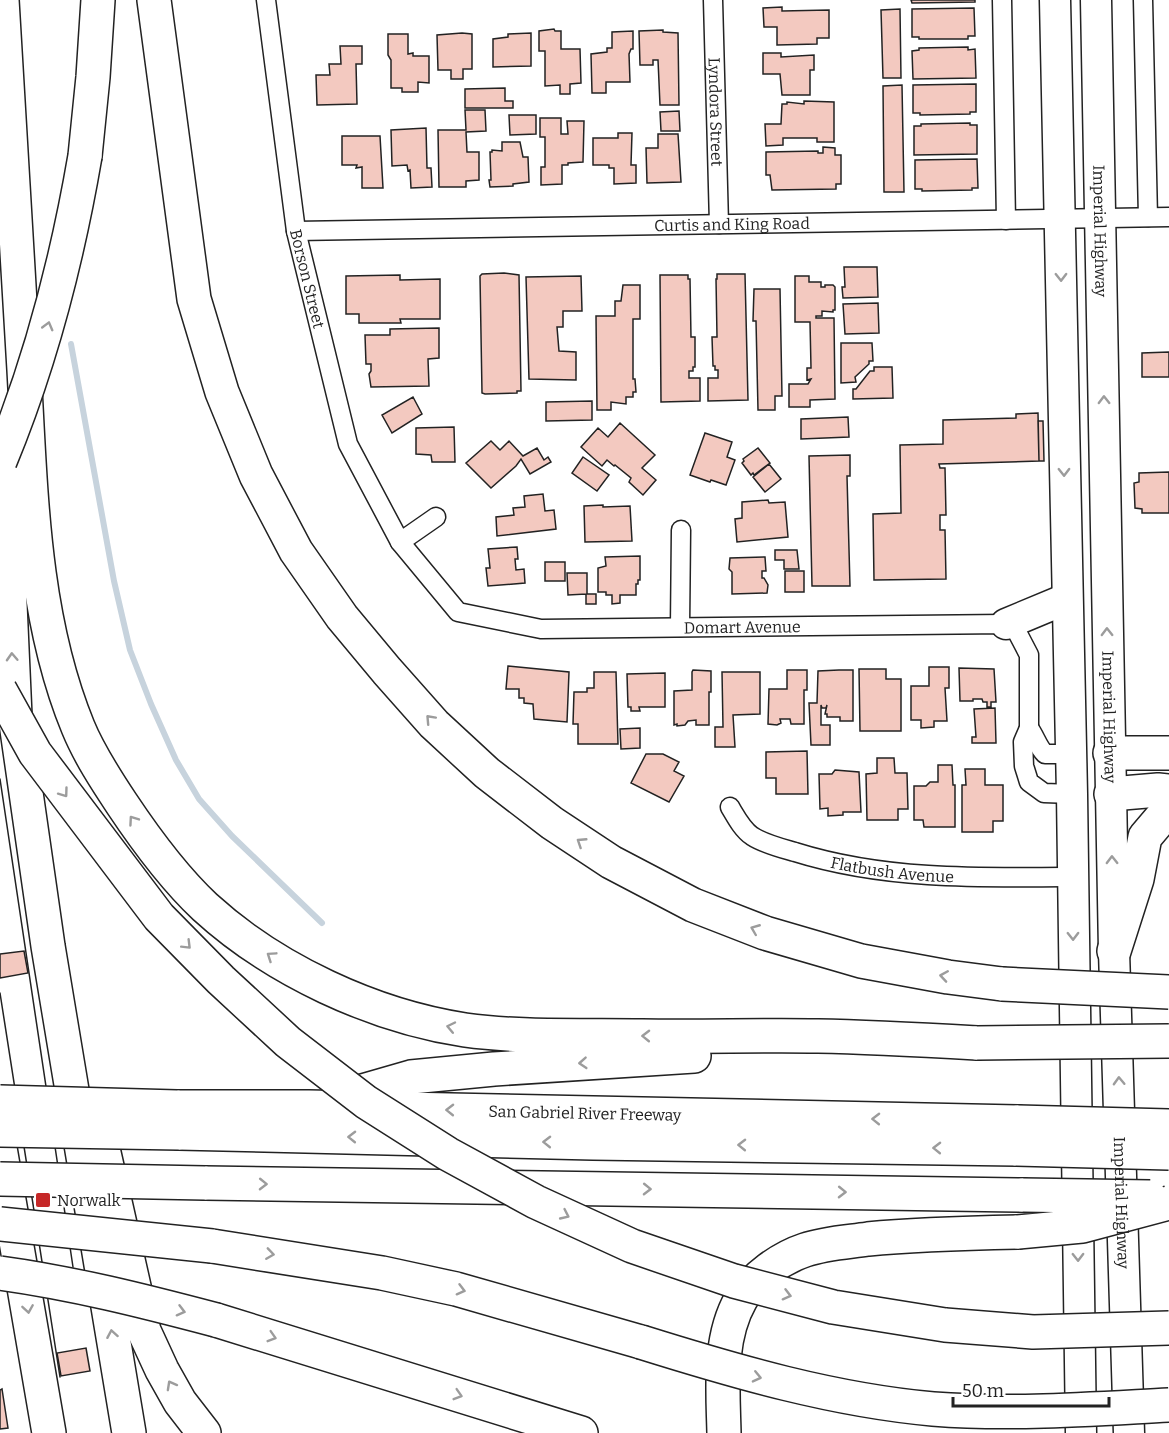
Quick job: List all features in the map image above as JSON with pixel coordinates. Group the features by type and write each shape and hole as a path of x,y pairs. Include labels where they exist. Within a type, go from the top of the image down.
{"highway":[{"path":"2,0 33,511 44,605 60,671 78,728 104,777 136,826 204,906 276,960 329,988 375,1007 465,1030 511,1034 680,1037 819,1036 977,1043"},
{"path":"0,461 41,350 64,262 85,156 98,0"},
{"path":"154,0 194,299 222,392 256,476 297,551 342,617 434,724 487,773 552,823 611,862 693,905 765,933 861,961 948,977 1002,984 1169,992"},
{"path":"0,93 7,703 129,1433"},
{"path":"7,703 35,753 159,917 221,980 288,1042 366,1102 448,1154 536,1202 632,1246 734,1281 833,1307 945,1325 1034,1332 1169,1328"},
{"path":"7,703 144,1331 180,1402 204,1433"},
{"path":"1110,753 1169,753"},
{"path":"1111,794 1169,791"},
{"path":"1114,951 1137,879 1145,837 1162,817 1169,814"},
{"path":"309,1107 411,1077 470,1071 820,1048 977,1043 1169,1041"},
{"name":"San Gabriel River Freeway","path":"0,1102 178,1120 309,1107 1020,1158 1169,1197"},
{"path":"0,1130 178,1120 593,1143 1020,1158 1169,1168"},
{"name":"San Gabriel River Freeway","path":"0,1179 938,1193 1020,1158 1169,1125"},
{"path":"0,1148 49,1433"},
{"path":"1020,1158 1169,1153"},
{"path":"724,1433 725,1348 732,1321 741,1298 760,1276 782,1261 804,1250 839,1242 906,1235 1018,1232 1082,1226 1169,1203"},
{"path":"0,1224 212,1246 382,1273 456,1288 738,1372 807,1389 866,1400 932,1408 999,1412 1169,1405"},
{"path":"0,1274 119,1294 216,1320 581,1433"}],"main road":[{"path":"1055,0 1066,599 1072,794 1081,1433"},
{"name":"Imperial Highway","path":"1096,0 1114,951 1129,1433"},
{"path":"1006,624 1066,599"}],"street":[{"name":"Borson Street","path":"266,0 296,231 348,444 400,542"},
{"name":"Lyndora Street","path":"713,0 719,224"},
{"path":"1002,0 1006,220"},
{"path":"1143,0 1148,217"},
{"name":"Curtis and King Road","path":"296,231 1169,217"},
{"path":"400,542 436,517"},
{"path":"680,627 681,530"},
{"name":"Domart Avenue","path":"400,542 458,612 541,629 1006,624"},
{"path":"1006,624 1016,630 1029,655 1029,728 1023,742 1024,766 1029,782 1044,793 1072,794"},
{"path":"1029,728 1046,754 1070,754"},
{"name":"Flatbush Avenue","path":"730,807 740,824 753,837 827,862 947,876 1072,877"}],"building":[{"path":"911,0 975,0 975,2 912,3"},
{"path":"782,7 782,11 829,10 829,38 817,38 817,44 777,45 777,27 764,27 763,8"},
{"path":"974,8 975,36 968,36 968,39 912,37 912,9"},
{"path":"900,9 901,78 883,78 881,10"},
{"path":"554,29 561,31 561,49 580,49 581,83 570,84 570,94 560,94 560,85 545,86 545,51 539,51 539,31"},
{"path":"663,30 663,32 678,33 679,105 660,105 658,60 653,60 653,65 640,65 639,31"},
{"path":"633,31 633,49 629,54 630,82 606,82 606,93 592,93 591,54 607,52 607,48 612,48 612,32"},
{"path":"531,33 531,66 493,67 493,39 508,37 508,34"},
{"path":"388,34 408,34 408,54 429,56 429,83 418,82 418,92 402,92 402,88 391,88"},
{"path":"472,34 472,69 463,69 463,79 451,79 451,70 438,70 437,35"},
{"path":"340,46 362,46 362,64 356,64 357,104 317,105 316,75 330,75 329,64 341,64"},
{"path":"968,47 968,50 975,49 976,78 913,79 912,51 919,50 919,48"},
{"path":"763,53 781,53 781,57 814,55 814,70 810,70 810,95 782,95 780,74 763,74"},
{"path":"976,84 976,112 920,115 920,113 913,113 913,85"},
{"path":"902,85 904,192 884,192 883,86"},
{"path":"505,88 505,101 513,101 513,108 465,108 465,89"},
{"path":"804,101 834,102 834,142 817,142 817,138 783,138 783,145 766,146 765,124 781,124 782,104 787,104 787,102 804,104"},
{"path":"465,110 485,110 486,131 466,132 467,152 479,152 479,180 466,181 466,187 439,187 438,130 466,130"},
{"path":"679,111 680,131 661,131 660,112"},
{"path":"509,115 536,115 536,134 510,135"},
{"path":"540,118 561,118 561,134 568,134 567,121 584,121 583,162 562,165 562,184 541,185 541,167 545,167 545,137 540,137"},
{"path":"970,123 970,125 977,125 977,154 914,155 914,126"},
{"path":"426,128 427,168 431,168 432,187 411,188 410,170 408,171 407,165 392,166 391,130"},
{"path":"618,133 632,133 631,165 636,165 636,183 614,184 614,168 609,168 609,165 593,165 593,138 618,138"},
{"path":"658,134 678,134 681,182 647,183 646,148 658,148"},
{"path":"342,136 380,136 383,188 362,188 362,167 342,165"},
{"path":"502,142 520,142 523,157 528,157 529,182 513,184 513,186 490,187 490,152 492,150 502,151"},
{"path":"823,147 835,148 835,155 841,155 841,184 836,184 836,189 772,190 770,175 766,175 766,152 818,151 818,153 823,153"},
{"path":"977,159 978,188 922,191 922,189 915,189 915,160"},
{"path":"844,267 877,267 878,297 843,298"},
{"path":"504,273 519,275 521,391 485,394 482,393 480,276"},
{"path":"717,274 745,274 748,400 708,401 708,378 718,378 718,370 715,370 713,366 712,337 717,337"},
{"path":"400,275 400,280 440,279 440,319 400,319 401,323 359,323 359,314 346,314 346,276"},
{"path":"660,275 688,275 690,279 691,337 695,337 695,367 693,371 689,371 689,378 700,378 700,401 661,402"},
{"path":"581,276 582,311 563,311 563,327 557,327 559,351 576,352 576,380 529,379 526,277"},
{"path":"795,276 809,276 809,282 821,282 821,287 833,285 835,287 835,310 833,312 822,311 822,316 816,316 816,318 834,318 835,399 810,400 810,407 789,407 789,384 808,384 811,379 807,380 807,368 811,368 810,322 795,322"},
{"path":"623,285 640,285 640,319 633,319 633,379 635,379 636,392 633,392 633,397 626,397 626,404 611,402 611,410 597,410 596,316 615,316 615,301 621,301"},
{"path":"754,289 780,289 782,396 775,396 775,410 758,410 756,321 753,321"},
{"path":"878,303 879,333 845,334 843,304"},
{"path":"439,328 439,358 428,359 429,386 371,387 369,374 371,364 366,364 365,335 390,335 390,329"},
{"path":"841,343 872,343 873,361 869,361 869,364 855,377 856,382 841,383"},
{"path":"1169,352 1169,377 1142,377 1142,353"},
{"path":"874,367 892,367 893,398 853,399 853,389 856,389 870,371 874,371"},
{"path":"413,397 422,414 392,433 382,415"},
{"path":"592,401 592,420 546,421 546,402"},
{"path":"1038,413 1039,461 939,464 940,468 945,468 946,515 940,515 940,530 945,530 946,579 874,580 873,514 901,513 900,445 943,444 943,420 1016,418 1016,414"},
{"path":"848,417 849,437 801,439 801,419"},
{"path":"1038,421 1043,421 1044,461 1039,461"},
{"path":"620,423 655,455 642,468 656,480 643,495 629,482 631,478 615,465 607,460 602,466 581,447 598,428 608,437"},
{"path":"454,427 455,462 432,462 431,455 416,454 416,428"},
{"path":"705,433 732,442 727,457 735,460 726,485 690,475"},
{"path":"491,441 500,450 509,441 523,456 537,448 544,460 548,457 551,462 530,474 521,459 491,488 466,463"},
{"path":"758,448 770,463 751,475 742,463 743,459"},
{"path":"850,455 850,476 847,476 850,586 812,586 809,456"},
{"path":"583,457 609,475 597,491 572,473"},
{"path":"769,464 781,479 765,492 753,477"},
{"path":"1169,472 1169,513 1142,513 1142,509 1135,508 1134,483 1139,482 1139,473"},
{"path":"543,494 545,511 554,510 556,529 497,536 496,517 514,515 513,508 525,507 524,496"},
{"path":"768,500 769,503 785,502 788,537 737,542 735,519 742,518 742,502"},
{"path":"603,505 603,507 630,506 632,541 585,542 584,506"},
{"path":"517,547 516,570 524,569 525,583 488,586 486,568 490,568 488,549"},
{"path":"775,550 797,550 799,569 784,569 784,560 775,560"},
{"path":"640,556 640,580 636,584 636,595 620,595 620,603 612,604 612,595 598,592 598,568 606,566 605,557"},
{"path":"765,557 766,571 762,571 762,578 768,585 767,593 732,594 730,558"},
{"path":"545,562 565,562 565,581 545,581"},
{"path":"785,571 804,571 804,592 785,592"},
{"path":"567,573 587,573 587,594 596,594 596,604 586,604 586,594 568,595"},
{"path":"508,666 569,672 567,722 534,719 533,704 524,703 524,698 519,698 519,689 506,689"},
{"path":"929,667 949,667 949,688 945,688 947,721 934,721 934,727 921,728 921,720 911,720 911,686 929,686"},
{"path":"959,668 994,669 996,702 991,702 991,707 987,707 987,702 983,702 982,699 960,701"},
{"path":"859,669 886,669 886,679 901,679 901,731 860,731"},
{"path":"693,670 711,671 709,725 696,725 696,720 677,726 677,724 674,725 674,691 692,690"},
{"path":"787,670 807,670 807,690 804,690 804,724 791,724 790,719 780,719 781,723 777,725 768,724 769,689 787,689"},
{"path":"853,670 853,721 840,721 840,717 827,717 825,714 827,705 826,708 822,708 821,705 821,725 830,725 830,745 811,745 809,703 817,703 818,671"},
{"path":"594,672 616,672 618,744 578,744 578,724 573,724 574,692 587,692 587,688 594,688"},
{"path":"722,672 760,672 760,714 733,715 735,747 715,747 715,727 723,727"},
{"path":"665,673 665,707 639,707 640,711 631,711 631,707 628,707 627,674"},
{"path":"995,708 996,743 972,743 972,737 976,737 974,709"},
{"path":"640,728 640,748 621,749 620,729"},
{"path":"807,751 808,794 776,794 776,778 766,778 766,752"},
{"path":"646,754 663,754 679,762 674,771 684,776 669,802 631,783"},
{"path":"877,758 894,758 895,773 907,773 908,809 898,809 898,820 867,820 866,774 877,773"},
{"path":"938,765 952,765 953,785 955,785 955,827 924,827 923,820 914,820 914,786 926,786 930,782 938,782"},
{"path":"965,769 985,769 985,785 1003,785 1003,821 993,821 993,832 962,832 962,785 966,785"},
{"path":"835,770 859,772 861,812 843,812 843,815 828,816 828,808 820,809 819,774 832,774"},
{"path":"24,951 28,973 0,978 0,954"},
{"path":"86,1348 90,1371 61,1376 57,1353"},
{"path":"2,1389 8,1428 0,1429 0,1390"}],"waterway":[{"path":"71,344 114,581 130,650 151,704 176,760 199,799 232,836 322,923"}],"tram line":[{"path":"0,779 73,1267"},
{"path":"0,993 60,1377"}],"place":[{"name":"Norwalk","path":"43,1200"}]}
